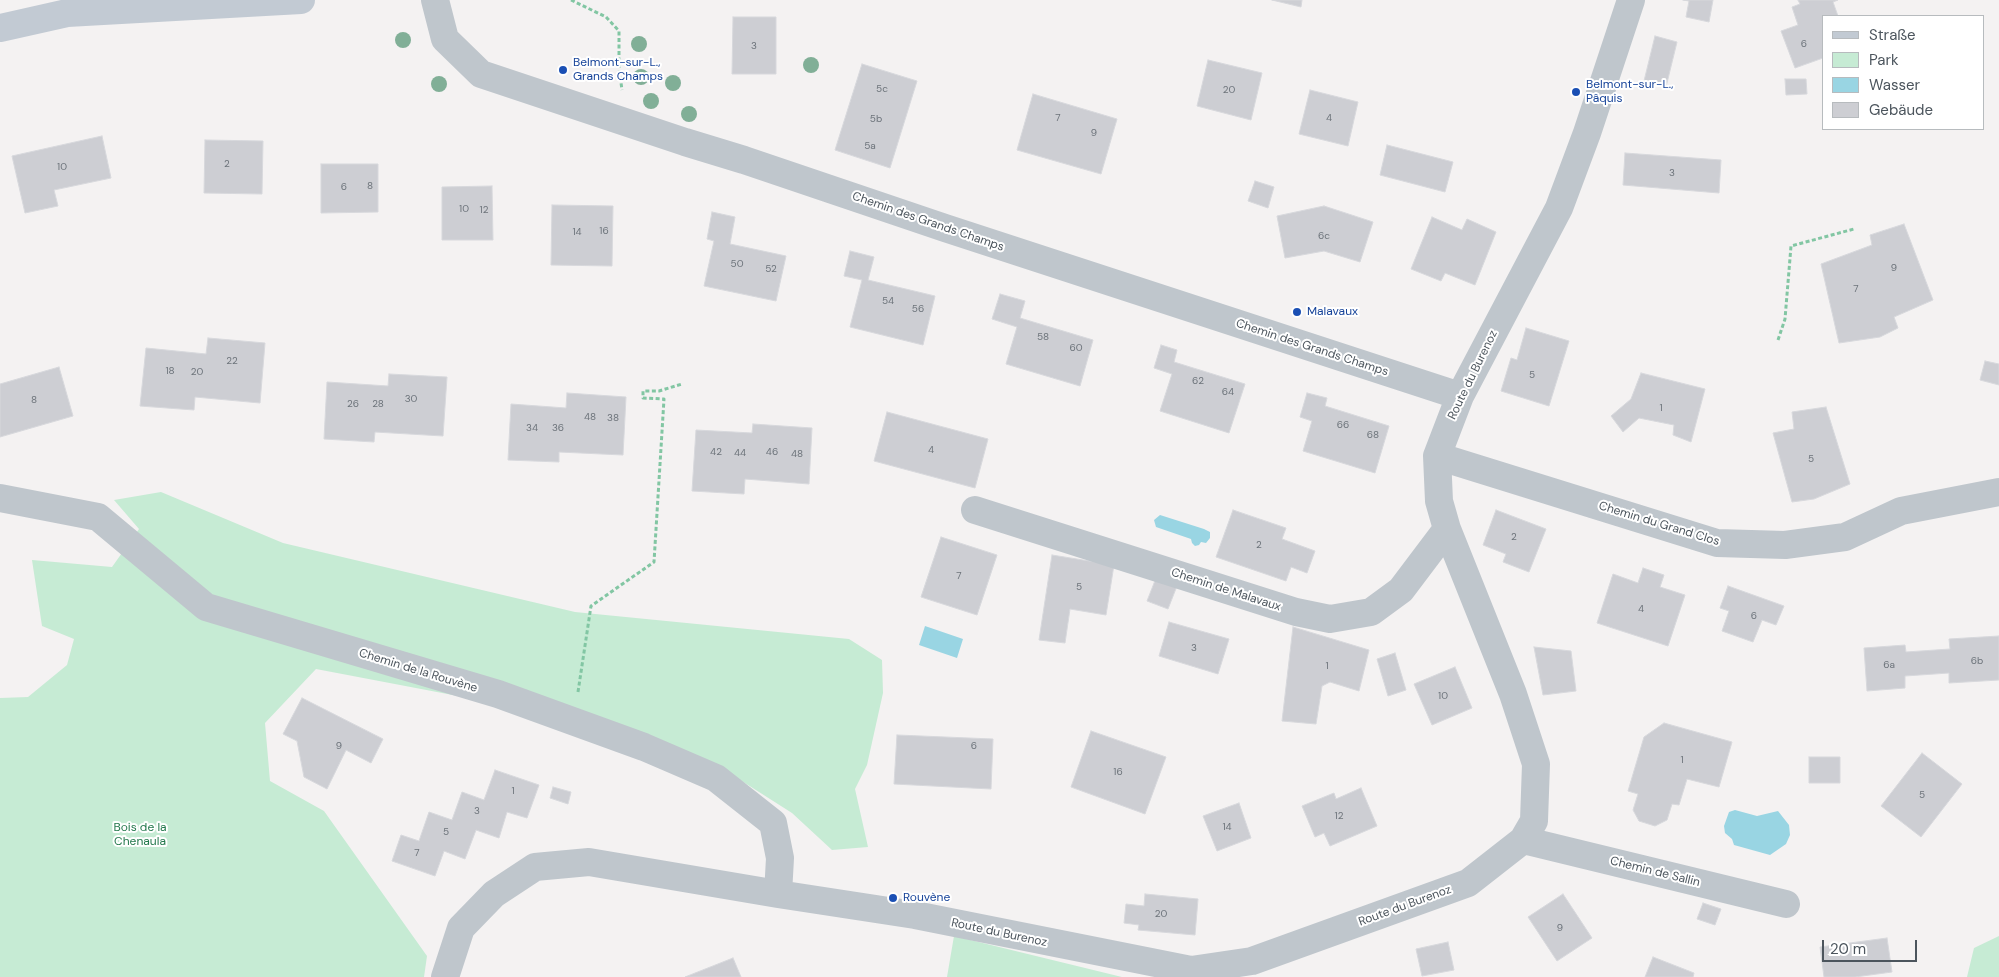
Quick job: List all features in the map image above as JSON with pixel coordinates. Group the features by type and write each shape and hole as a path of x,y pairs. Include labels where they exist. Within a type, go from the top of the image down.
{"street":[{"path":"0,28 67,13 301,0"},
{"name":"Chemin des Grands Champs","path":"436,0 445,39 481,74 1460,396"},
{"name":"Route du Burenoz","path":"446,977 461,928 494,894 535,867 589,862 915,915 1121,958 1191,970 1252,961 1468,883 1524,840 1534,821 1536,764 1513,694 1447,529 1439,501 1437,456 1460,396 1559,208 1587,133 1631,0"},
{"name":"Chemin du Grand Clos","path":"1437,456 1717,543 1785,545 1845,537 1901,511 1999,492"},
{"name":"Chemin de la Rouvène","path":"0,498 98,517 206,607 498,694 644,748 716,778 773,823 780,858 778,894"},
{"name":"Chemin de Malavaux","path":"975,510 1296,612 1330,619 1371,612 1401,590 1447,529"},
{"name":"Chemin de Sallin","path":"1524,840 1786,904"}],"path":[{"path":"571,0 606,17 619,31 619,68 627,123"},
{"path":"1778,340 1784,319 1791,246 1854,229"},
{"path":"582,725 584,717 575,712 591,606 654,562 664,398 643,398 642,391 659,391 682,384"}],"green space":[{"name":"Bois de la Chenaula","path":"161,492 283,543 575,612 849,639 882,660 883,693 867,765 855,789 868,847 832,850 792,813 715,764 626,728 316,669 265,723 270,781 324,811 427,956 424,977 0,977 0,698 28,697 67,665 74,639 42,626 32,560 112,567 139,529 114,500"},
{"path":"954,936 1122,977 947,977"},
{"path":"1999,936 1999,977 1967,977 1974,948"}],"water":[{"path":"1160,515 1204,529 1210,532 1210,538 1206,543 1201,542 1195,546 1191,539 1156,527 1154,520"},
{"path":"925,626 963,639 957,658 919,645"},
{"path":"1735,810 1757,816 1778,811 1789,825 1790,835 1786,844 1770,855 1734,845 1732,839 1725,833 1724,826 1729,812"}],"building":[{"path":"1272,0 1302,0 1301,7"},
{"path":"1683,0 1713,0 1709,22 1686,17 1689,1"},
{"path":"1798,0 1838,0 1833,2 1838,15 1822,15 1822,58 1795,68 1781,31 1798,25 1792,7 1800,4"},
{"path":"733,17 776,17 776,74 732,74"},
{"path":"1655,36 1677,42 1666,87 1644,81"},
{"path":"1208,60 1262,73 1251,120 1197,106"},
{"path":"862,64 917,81 890,168 835,150"},
{"path":"1785,79 1806,79 1807,94 1786,95"},
{"path":"1310,90 1358,102 1348,146 1299,134"},
{"path":"1033,94 1117,119 1101,174 1017,150"},
{"path":"102,136 111,178 54,190 58,206 25,213 12,156"},
{"path":"205,140 263,141 262,194 204,193"},
{"path":"1387,145 1453,162 1445,192 1380,175"},
{"path":"1625,153 1721,160 1719,193 1623,185"},
{"path":"321,164 378,164 378,212 321,213"},
{"path":"1255,181 1274,187 1268,208 1248,201"},
{"path":"492,186 493,240 442,240 442,187"},
{"path":"552,205 613,206 612,266 551,265"},
{"path":"1324,206 1373,222 1360,262 1324,251 1285,258 1277,216"},
{"path":"712,212 735,217 730,244 786,256 776,301 704,286 714,241 707,239"},
{"path":"1432,217 1462,230 1467,219 1496,232 1475,285 1445,273 1441,281 1411,269"},
{"path":"1904,224 1933,300 1894,317 1898,328 1880,337 1839,343 1821,264 1872,245 1870,235"},
{"path":"850,251 874,257 868,280 935,296 923,345 850,327 862,280 844,276"},
{"path":"1000,294 1025,301 1020,318 1093,340 1080,386 1006,364 1017,327 992,319"},
{"path":"1526,328 1569,341 1549,406 1501,391 1511,358 1517,360"},
{"path":"208,338 265,343 260,403 195,397 194,410 140,406 146,348 206,354"},
{"path":"1161,345 1177,350 1174,362 1245,384 1229,433 1160,411 1172,374 1154,368"},
{"path":"1985,361 1999,364 1999,385 1980,380"},
{"path":"59,367 73,416 0,437 0,384"},
{"path":"1641,373 1705,389 1691,442 1673,435 1674,425 1639,418 1623,432 1611,416 1631,399"},
{"path":"389,374 447,377 443,436 375,432 374,442 324,439 327,382 388,386"},
{"path":"567,393 626,397 623,455 559,452 559,462 508,460 511,404 566,408"},
{"path":"1307,393 1327,398 1325,406 1389,426 1375,473 1303,451 1312,421 1300,417"},
{"path":"1826,407 1850,484 1814,499 1792,502 1773,433 1794,429 1792,412"},
{"path":"887,412 988,439 975,488 874,461"},
{"path":"753,424 812,428 809,484 745,479 744,494 692,491 696,430 752,433"},
{"path":"1233,510 1286,528 1282,539 1315,551 1307,573 1291,567 1286,581 1216,557"},
{"path":"1496,510 1546,529 1529,572 1503,562 1506,554 1483,545"},
{"path":"941,537 997,555 977,615 921,597"},
{"path":"1052,555 1114,565 1106,615 1070,609 1065,643 1039,640"},
{"path":"1643,568 1664,575 1660,587 1685,595 1668,646 1597,623 1613,574 1638,583"},
{"path":"1156,578 1177,586 1168,609 1147,601"},
{"path":"1728,586 1784,606 1776,625 1762,620 1753,642 1722,631 1729,611 1720,608"},
{"path":"1169,622 1229,639 1218,674 1159,656"},
{"path":"1293,627 1369,650 1359,691 1330,682 1322,686 1316,724 1282,721"},
{"path":"1999,636 1999,680 1949,683 1949,673 1905,676 1905,688 1867,691 1864,648 1905,645 1906,652 1950,649 1949,639"},
{"path":"1534,647 1571,651 1576,691 1543,695"},
{"path":"1395,653 1406,690 1388,696 1377,659"},
{"path":"1455,667 1472,708 1432,725 1414,684"},
{"path":"302,698 383,739 371,763 346,750 327,789 304,777 297,741 283,734"},
{"path":"1664,723 1732,742 1719,787 1687,779 1679,805 1672,804 1667,820 1655,826 1639,821 1633,810 1638,794 1628,791 1644,737"},
{"path":"1091,731 1166,757 1145,814 1071,787"},
{"path":"897,735 993,739 991,789 894,784"},
{"path":"1922,753 1962,784 1921,837 1881,806"},
{"path":"1809,757 1840,757 1840,783 1809,783"},
{"path":"495,770 539,785 527,818 507,812 499,838 476,830 465,859 444,851 435,876 392,861 401,835 419,841 429,812 452,820 462,792 484,800"},
{"path":"553,787 571,792 568,804 550,798"},
{"path":"1361,788 1377,826 1330,846 1324,833 1315,837 1302,806 1334,793 1336,799"},
{"path":"1239,803 1251,838 1217,851 1203,816"},
{"path":"1145,894 1198,899 1195,935 1138,930 1139,925 1124,923 1126,904 1144,906"},
{"path":"1563,894 1592,938 1557,961 1528,917"},
{"path":"1703,903 1721,909 1715,925 1697,919"},
{"path":"1887,938 1892,972 1855,977 1824,977 1820,947"},
{"path":"1448,942 1454,970 1422,976 1416,949"},
{"path":"1653,957 1694,973 1693,977 1645,977"},
{"path":"733,958 741,977 685,977"}],"place":[{"name":"Belmont-sur-L., Grands Champs","path":"563,70"},
{"name":"Belmont-sur-L., Pâquis","path":"1576,92"},
{"name":"Malavaux","path":"1297,312"},
{"name":"Rouvène","path":"893,898"}]}
